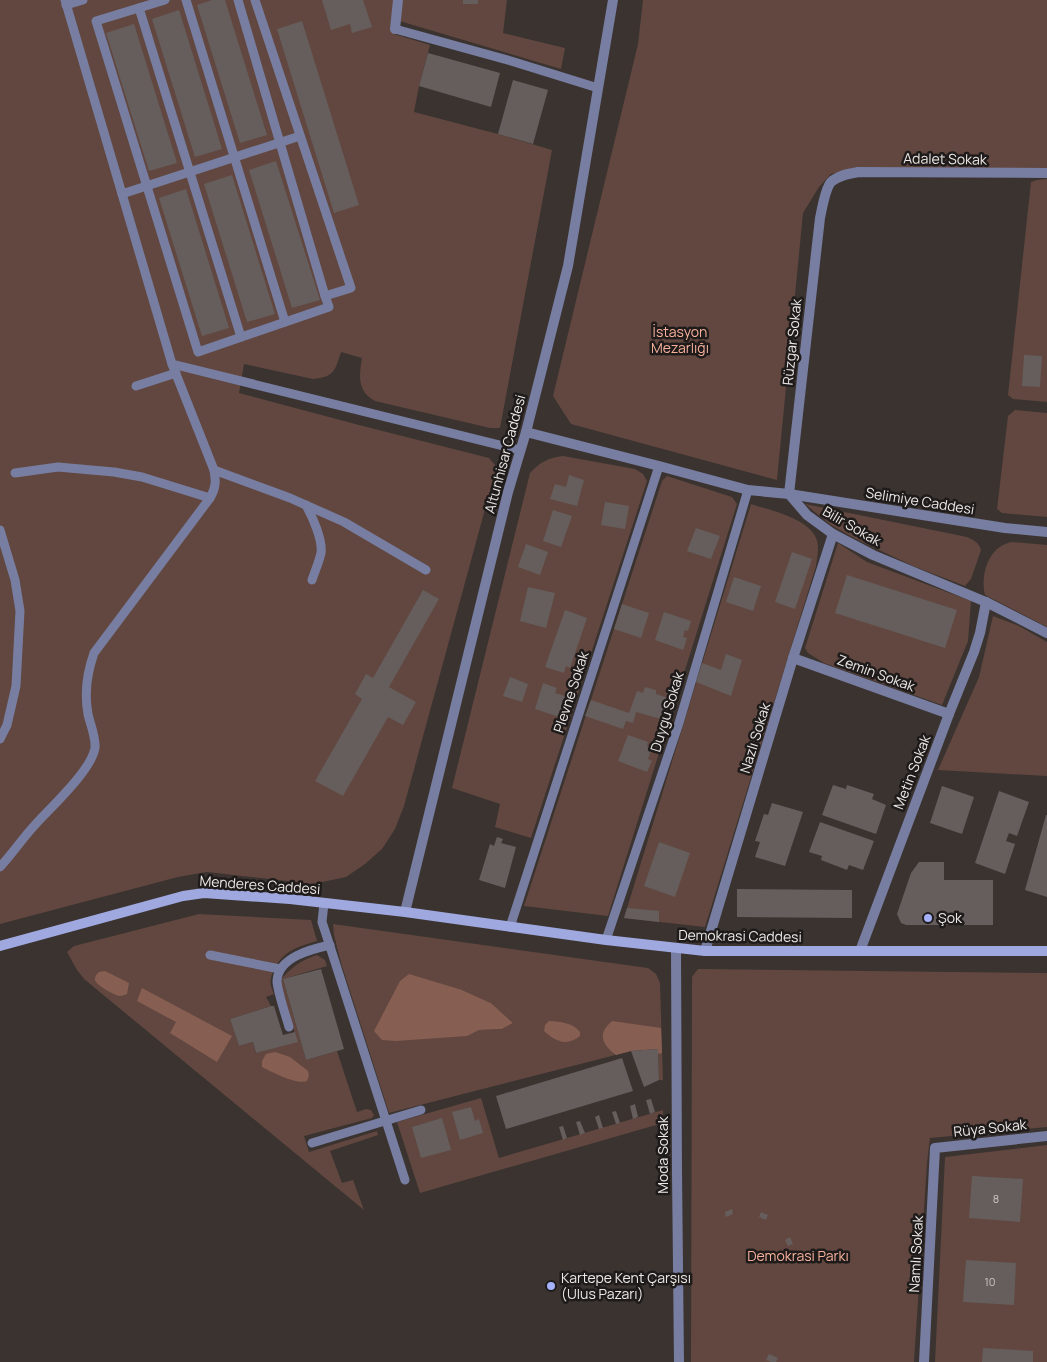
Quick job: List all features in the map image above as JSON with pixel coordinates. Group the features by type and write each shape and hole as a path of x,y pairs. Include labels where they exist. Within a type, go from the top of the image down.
{"main road":[{"name":"Menderes Caddesi","path":"0,946 183,896 204,893 290,899 405,912"},
{"name":"Demokrasi Caddesi","path":"405,912 606,940 705,951 1047,951"}],"street":[{"path":"395,29 398,0"},
{"name":"Altunhisar Caddesi","path":"405,912 508,492 526,432 568,266 613,0"},
{"name":"Adalet Sokak","path":"826,194 831,182 843,175 858,172 1047,174"},
{"name":"Rüzgar Sokak","path":"790,494 820,218 826,194"},
{"path":"526,432 748,490 790,494"},
{"name":"Selimiye Caddesi","path":"790,494 1005,528 1047,532"},
{"name":"Bilir Sokak","path":"790,494 807,515 833,534 872,555 986,602 1047,633"},
{"name":"Nazlı Sokak","path":"705,951 793,658 833,534"},
{"name":"Metin Sokak","path":"860,951 974,652 986,602"},
{"name":"Zemin Sokak","path":"793,658 949,714"},
{"name":"Moda Sokak","path":"676,948 679,1362"},
{"name":"Rüya Sokak","path":"935,1148 1047,1136"},
{"name":"Namlı Sokak","path":"924,1362 935,1148"}],"lane":[{"path":"0,868 92,759 95,746 88,713 86,690 87,673 94,653 210,498 215,489 216,479 172,364 65,2 83,0"},
{"path":"165,0 96,21 198,352 329,307 238,0"},
{"path":"186,0 285,322"},
{"path":"255,0 350,288 325,296"},
{"path":"140,8 242,337"},
{"path":"395,29 511,61 598,88"},
{"path":"122,194 300,136"},
{"path":"172,364 520,450"},
{"path":"136,386 176,373"},
{"name":"Plevne Sokak","path":"510,927 659,466"},
{"path":"15,473 58,467 114,472 142,477 210,498"},
{"path":"214,470 290,498 344,522 426,570"},
{"name":"Duygu Sokak","path":"606,940 679,724 748,490"},
{"path":"306,505 318,531 321,551 312,580"},
{"path":"0,530 14,580 20,611 16,686 7,725 0,739"},
{"path":"324,903 322,922 405,1180"},
{"path":"289,1027 277,982 280,969 290,960 304,952 330,945"},
{"path":"210,955 280,969"},
{"path":"312,1143 421,1110"}],"green space":[{"path":"0,0 507,0 503,33 565,48 561,69 396,20 394,34 430,45 414,112 552,150 500,428 490,428 375,401 362,388 360,371 362,358 341,352 333,372 313,379 244,364 239,393 489,458 496,469 404,806 395,829 382,849 346,877 313,884 207,872 178,877 0,924"},
{"name":"İstasyon Mezarlığı","path":"643,0 1047,0 1047,170 855,168 831,174 819,187 803,213 777,480 571,424 553,396 638,44"},
{"path":"1047,179 1047,402 1013,399 1008,395 1031,182"},
{"path":"1015,410 1047,413 1047,517 1002,513 997,509 1008,416"},
{"path":"563,456 635,469 643,474 647,481 531,838 495,827 500,804 452,788 530,473 545,461"},
{"path":"667,476 732,497 737,504 608,916 524,906 662,481"},
{"path":"751,504 797,520 812,531 818,545 816,566 705,927 624,918"},
{"path":"805,504 970,538 978,544 981,550 971,579 965,586 913,566 831,525"},
{"path":"1012,542 1047,545 1047,627 985,595 984,579 988,562 997,549"},
{"path":"838,543 867,562 971,601 968,641 942,705 824,663 808,653 805,648"},
{"path":"993,616 1019,626 1047,642 1047,776 938,770 979,677"},
{"path":"199,914 311,920 317,941 291,951 281,959 272,975 271,985 274,994 266,997 271,1006 230,1019 239,1046 253,1042 256,1053 297,1041 280,981 292,968 306,959 317,955 325,960 327,966 283,979 306,1060 337,1051 357,1112 366,1109 371,1110 374,1115 372,1118 304,1136 309,1152 377,1131 378,1135 330,1151 342,1183 353,1180 364,1210 84,979 67,952 74,946"},
{"path":"333,924 648,968 656,974 660,983 663,1080 659,1080 658,1049 631,1051 389,1113 341,963","holes":["462,990 491,1003 513,1023 502,1029 479,1030"]},
{"name":"Demokrasi Parkı","path":"698,969 1047,973 1047,1127 930,1138 914,1362 691,1362 692,977"},
{"path":"481,1098 499,1158 663,1110 663,1123 420,1193 397,1122"},
{"path":"1047,1145 1047,1362 935,1362 945,1157"}],"shaded area":[{"path":"105,971 129,983 127,994 117,995 106,990 96,982 96,975 99,972"},
{"path":"409,974 462,990 491,1003 513,1023 502,1029 479,1030 467,1036 396,1041 382,1040 374,1031 400,981"},
{"path":"142,988 232,1036 217,1062 170,1033 176,1022 137,1001"},
{"path":"549,1021 570,1024 580,1032 580,1036 565,1042 552,1038 544,1031 545,1025"},
{"path":"612,1021 661,1028 662,1053 658,1054 658,1049 631,1051 616,1055 607,1047 603,1039 604,1030"},
{"path":"275,1052 290,1057 308,1071 307,1081 291,1080 262,1067 262,1061 266,1054"}],"building":[{"path":"212,0 225,0 267,135 240,143 197,5"},
{"path":"322,0 363,0 372,27 352,33 350,24 331,30"},
{"path":"463,0 478,0 478,4 463,4"},
{"path":"179,10 222,149 195,157 152,19"},
{"path":"302,21 359,205 334,213 277,29"},
{"path":"134,24 177,163 149,171 106,33"},
{"path":"428,53 500,73 491,107 419,86"},
{"path":"513,80 548,90 533,144 498,134"},
{"path":"276,161 320,300 292,308 249,170"},
{"path":"232,175 275,314 247,322 204,184"},
{"path":"186,189 229,328 202,336 159,198"},
{"path":"1024,355 1042,356 1040,387 1022,386"},
{"path":"569,475 584,480 577,506 550,499 555,484 566,487"},
{"path":"605,502 629,506 625,529 601,525"},
{"path":"553,510 572,516 561,547 543,541"},
{"path":"696,528 720,536 711,559 687,551"},
{"path":"526,544 548,552 540,575 518,567"},
{"path":"792,552 812,559 795,609 775,602"},
{"path":"847,575 957,610 945,648 835,613"},
{"path":"734,577 761,586 753,611 726,602"},
{"path":"528,587 555,593 546,628 520,621"},
{"path":"423,590 439,599 389,687 416,702 403,725 388,717 343,796 315,781 362,699 355,694 366,674 373,678"},
{"path":"622,604 649,613 641,638 614,629"},
{"path":"565,610 587,618 570,668 566,666 564,673 545,667"},
{"path":"664,612 691,621 688,631 685,630 683,637 687,638 683,650 655,640"},
{"path":"726,654 742,660 731,696 696,682 702,663 721,670"},
{"path":"510,677 528,684 522,702 503,696"},
{"path":"543,683 557,688 555,693 565,696 562,703 566,705 562,718 535,709"},
{"path":"645,687 656,690 656,694 668,698 661,719 636,712 633,723 626,721 623,729 585,716 591,700 629,713 637,691 643,693"},
{"path":"628,735 648,742 647,746 652,748 648,759 652,761 647,772 618,761"},
{"path":"833,785 846,789 847,785 874,794 872,799 886,805 876,834 822,815"},
{"path":"942,786 974,797 962,834 930,823"},
{"path":"999,791 1029,802 1017,836 1009,833 1006,841 1015,844 1005,874 975,863"},
{"path":"772,803 803,812 785,866 755,857 760,842 755,841 764,814 768,815"},
{"path":"1047,815 1047,897 1025,890"},
{"path":"820,822 874,841 863,870 849,865 847,870 821,860 822,856 809,852"},
{"path":"497,837 503,839 501,843 516,847 505,888 479,880 490,844 494,846"},
{"path":"659,842 690,853 675,897 644,886"},
{"path":"919,862 944,862 944,880 993,880 993,925 906,925 901,923 897,914 911,873"},
{"path":"737,889 852,890 852,918 737,917"},
{"path":"627,908 659,911 659,922 624,918"},
{"path":"321,969 344,1049 306,1060 283,979"},
{"path":"274,1006 283,1035 295,1032 298,1042 256,1053 253,1042 239,1046 230,1019"},
{"path":"658,1049 659,1080 644,1087 631,1051"},
{"path":"622,1058 633,1091 506,1129 496,1096"},
{"path":"651,1099 655,1112 650,1114 646,1100"},
{"path":"635,1104 638,1117 633,1119 630,1106"},
{"path":"471,1107 475,1121 479,1119 483,1133 460,1140 452,1112"},
{"path":"616,1111 620,1123 616,1124 612,1112"},
{"path":"599,1115 603,1128 599,1129 595,1117"},
{"path":"442,1118 451,1150 421,1158 412,1127"},
{"path":"580,1121 585,1133 580,1135 576,1122"},
{"path":"563,1126 567,1138 563,1140 559,1127"},
{"path":"972,1176 1023,1179 1020,1222 969,1218"},
{"path":"732,1209 733,1214 726,1217 725,1212"},
{"path":"761,1212 768,1215 766,1220 759,1217"},
{"path":"790,1237 793,1244 788,1246 785,1240"},
{"path":"966,1260 1016,1263 1014,1305 963,1302"},
{"path":"983,1348 1033,1351 1033,1362 982,1362"},
{"path":"769,1354 778,1358 776,1362 766,1360"}],"place":[{"name":"Şok","path":"928,918"},
{"name":"Kartepe Kent Çarşısı (Ulus Pazarı)","path":"551,1286"}]}
